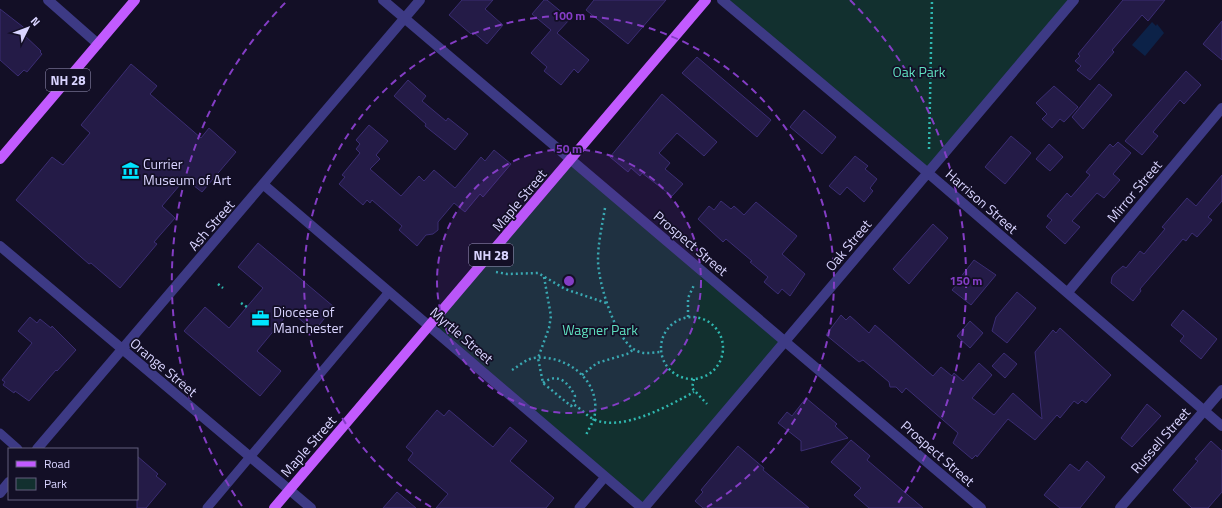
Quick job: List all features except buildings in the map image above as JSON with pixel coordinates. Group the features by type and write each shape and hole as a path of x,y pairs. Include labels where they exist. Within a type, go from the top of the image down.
{"main road":[{"name":"NH 28","path":"0,160 135,0"},
{"name":"Maple Street","path":"274,508 706,0"}],"street":[{"path":"48,0 98,44"},
{"name":"Prospect Street","path":"383,0 981,508"},
{"name":"Ash Street","path":"38,448 264,185 420,0"},
{"name":"Harrison Street","path":"722,0 928,172 1222,426"},
{"name":"Oak Street","path":"643,508 1074,0"},
{"name":"Mirror Street","path":"1068,292 1222,108"},
{"name":"Myrtle Street","path":"264,185 643,508"},
{"name":"Orange Street","path":"0,246 311,508"},
{"name":"Russell Street","path":"1120,508 1222,390"},
{"path":"0,493 8,483"}],"lane":[{"path":"207,508 389,292"},
{"path":"0,433 17,448"},
{"path":"579,508 605,477"}],"path":[{"path":"929,154 932,0"},
{"path":"605,208 599,242 598,262 602,286 607,303 618,329 627,343 634,349 646,353 662,352"},
{"path":"496,272 507,274 532,272 565,289 607,303"},
{"path":"544,277 551,316 549,328 538,358 544,383 571,406 573,404 593,419 605,422 635,419 694,392"},
{"path":"218,284 223,288"},
{"path":"688,317 688,298 694,285"},
{"path":"241,303 247,307"},
{"path":"688,317 697,317 710,323 719,335 723,351 719,362 710,372 705,376 694,379 683,378 672,373 664,361 662,352 663,339 670,326 678,320 688,317"},
{"path":"582,375 597,363 627,354 634,349"},
{"path":"512,370 529,360 551,358 563,361 582,375 589,384 595,400 596,413 586,434"},
{"path":"544,383 550,378 557,377 565,382 575,396 573,404"},
{"path":"694,379 692,388 694,392 707,404"}],"green space":[{"name":"Oak Park","path":"725,0 1074,0 929,171"},
{"name":"Wagner Park","path":"572,159 786,341 644,508 430,326"}],"water":[{"path":"1152,22 1156,26 1157,24 1164,33 1145,56 1132,45"}],"place":[{"name":"Currier Museum of Art","path":"130,171"},
{"name":"Diocese of Manchester","path":"260,319"}]}
